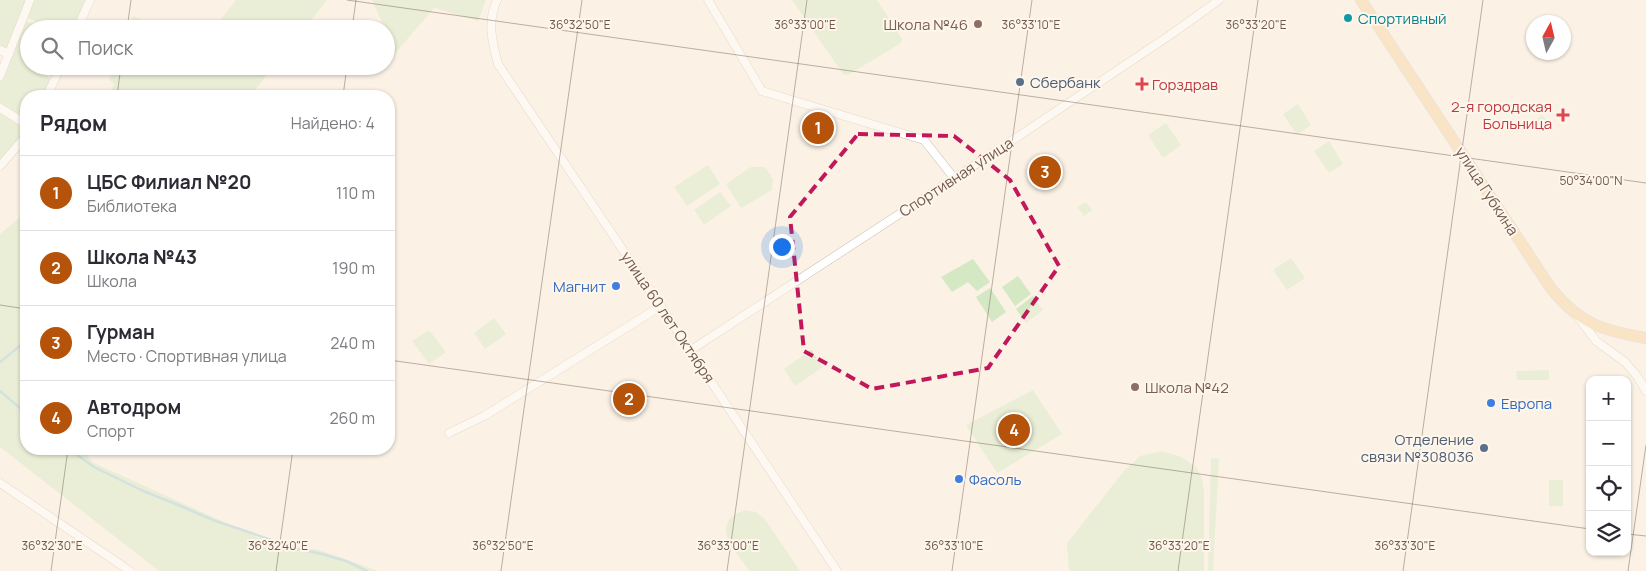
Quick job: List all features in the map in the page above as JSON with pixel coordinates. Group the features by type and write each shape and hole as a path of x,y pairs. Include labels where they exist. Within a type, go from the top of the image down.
{"main road":[{"name":"улица Губкина","path":"1361,0 1560,301 1579,318 1621,333 1646,338"}],"street":[{"path":"22,20 30,0"},
{"path":"81,20 90,0"},
{"name":"улица 60 лет Октября","path":"497,0 492,16 491,40 498,64 691,350 836,571"},
{"path":"708,0 762,91 924,140 954,178"},
{"name":"Спортивная улица","path":"691,350 1173,34 1219,0"},
{"path":"0,76 20,26"},
{"path":"0,50 9,54"},
{"path":"50,90 57,75"},
{"path":"0,108 20,120"},
{"path":"0,166 20,143"},
{"path":"449,433 486,415 661,306"},
{"path":"1579,318 1596,341 1625,362 1637,376 1646,391"},
{"path":"0,483 130,571"}],"highlighted area":[{"path":"858,134 954,136 1010,180 1059,266 988,368 872,389 804,351 790,217"}],"green space":[{"path":"0,0 28,0 8,52 0,48"},
{"path":"32,0 87,0 79,20 32,20 25,17"},
{"path":"236,0 327,0 311,20 220,20"},
{"path":"372,0 486,0 478,21 434,8 395,53 395,20 381,20"},
{"path":"792,0 877,0 902,39 901,43 848,75 843,74"},
{"path":"133,16 142,20 131,20"},
{"path":"20,30 20,75 46,75 52,81 48,90 20,90 20,118 0,106 0,79"},
{"path":"111,75 267,75 255,90 112,90 114,84 109,79"},
{"path":"1298,104 1311,125 1297,135 1283,114"},
{"path":"0,110 20,123 20,140 0,162"},
{"path":"1542,115 1549,123 1539,130 1533,122"},
{"path":"1166,123 1181,145 1163,158 1148,135"},
{"path":"1329,141 1343,164 1329,173 1314,151"},
{"path":"708,165 720,184 687,206 674,187"},
{"path":"751,167 765,167 773,179 772,190 741,208 726,184"},
{"path":"720,192 731,206 704,225 694,210"},
{"path":"1086,202 1092,210 1084,216 1077,207"},
{"path":"20,217 20,455 87,455 94,463 288,551 316,549 379,571 159,571 0,447 0,234"},
{"path":"1291,258 1305,278 1287,290 1273,270"},
{"path":"973,259 990,282 977,291 968,282 952,292 941,277"},
{"path":"1018,276 1031,294 1015,306 1002,287"},
{"path":"990,288 1006,312 992,322 976,297"},
{"path":"1033,296 1043,310 1026,323 1016,309"},
{"path":"494,318 506,334 485,349 474,333"},
{"path":"429,330 446,352 429,364 412,341"},
{"path":"811,350 823,367 795,386 784,369"},
{"path":"1549,370 1549,380 1517,380 1516,371"},
{"path":"1033,390 1062,434 997,473 966,425"},
{"path":"1162,451 1181,457 1196,467 1202,478 1204,491 1204,571 1069,571 1067,543 1124,471 1140,456"},
{"path":"1211,458 1219,459 1213,571 1208,571"},
{"path":"1549,480 1563,480 1563,506 1549,506"},
{"path":"745,510 756,512 764,518 800,571 750,571 732,546 726,530 728,522"}],"waterway":[{"path":"0,362 20,346"},
{"path":"0,391 20,408"},
{"path":"77,455 94,467 141,490 213,520 298,549 346,561 367,571"}],"place":[{"name":"Спортивный","path":"1348,18"},
{"name":"Школа №46","path":"978,24"},
{"name":"Сбербанк","path":"1020,82"},
{"name":"Горздрав","path":"1142,84"},
{"name":"2-я городская Больница","path":"1563,115"},
{"name":"ЦБС Филиал №20","path":"818,128"},
{"name":"Гурман","path":"1045,172"},
{"name":"Магнит","path":"616,286"},
{"name":"Школа №42","path":"1135,387"},
{"name":"Школа №43","path":"629,399"},
{"name":"Европа","path":"1491,403"},
{"name":"Автодром","path":"1014,430"},
{"name":"Отделение связи №308036","path":"1484,448"},
{"name":"Фасоль","path":"959,479"}]}
